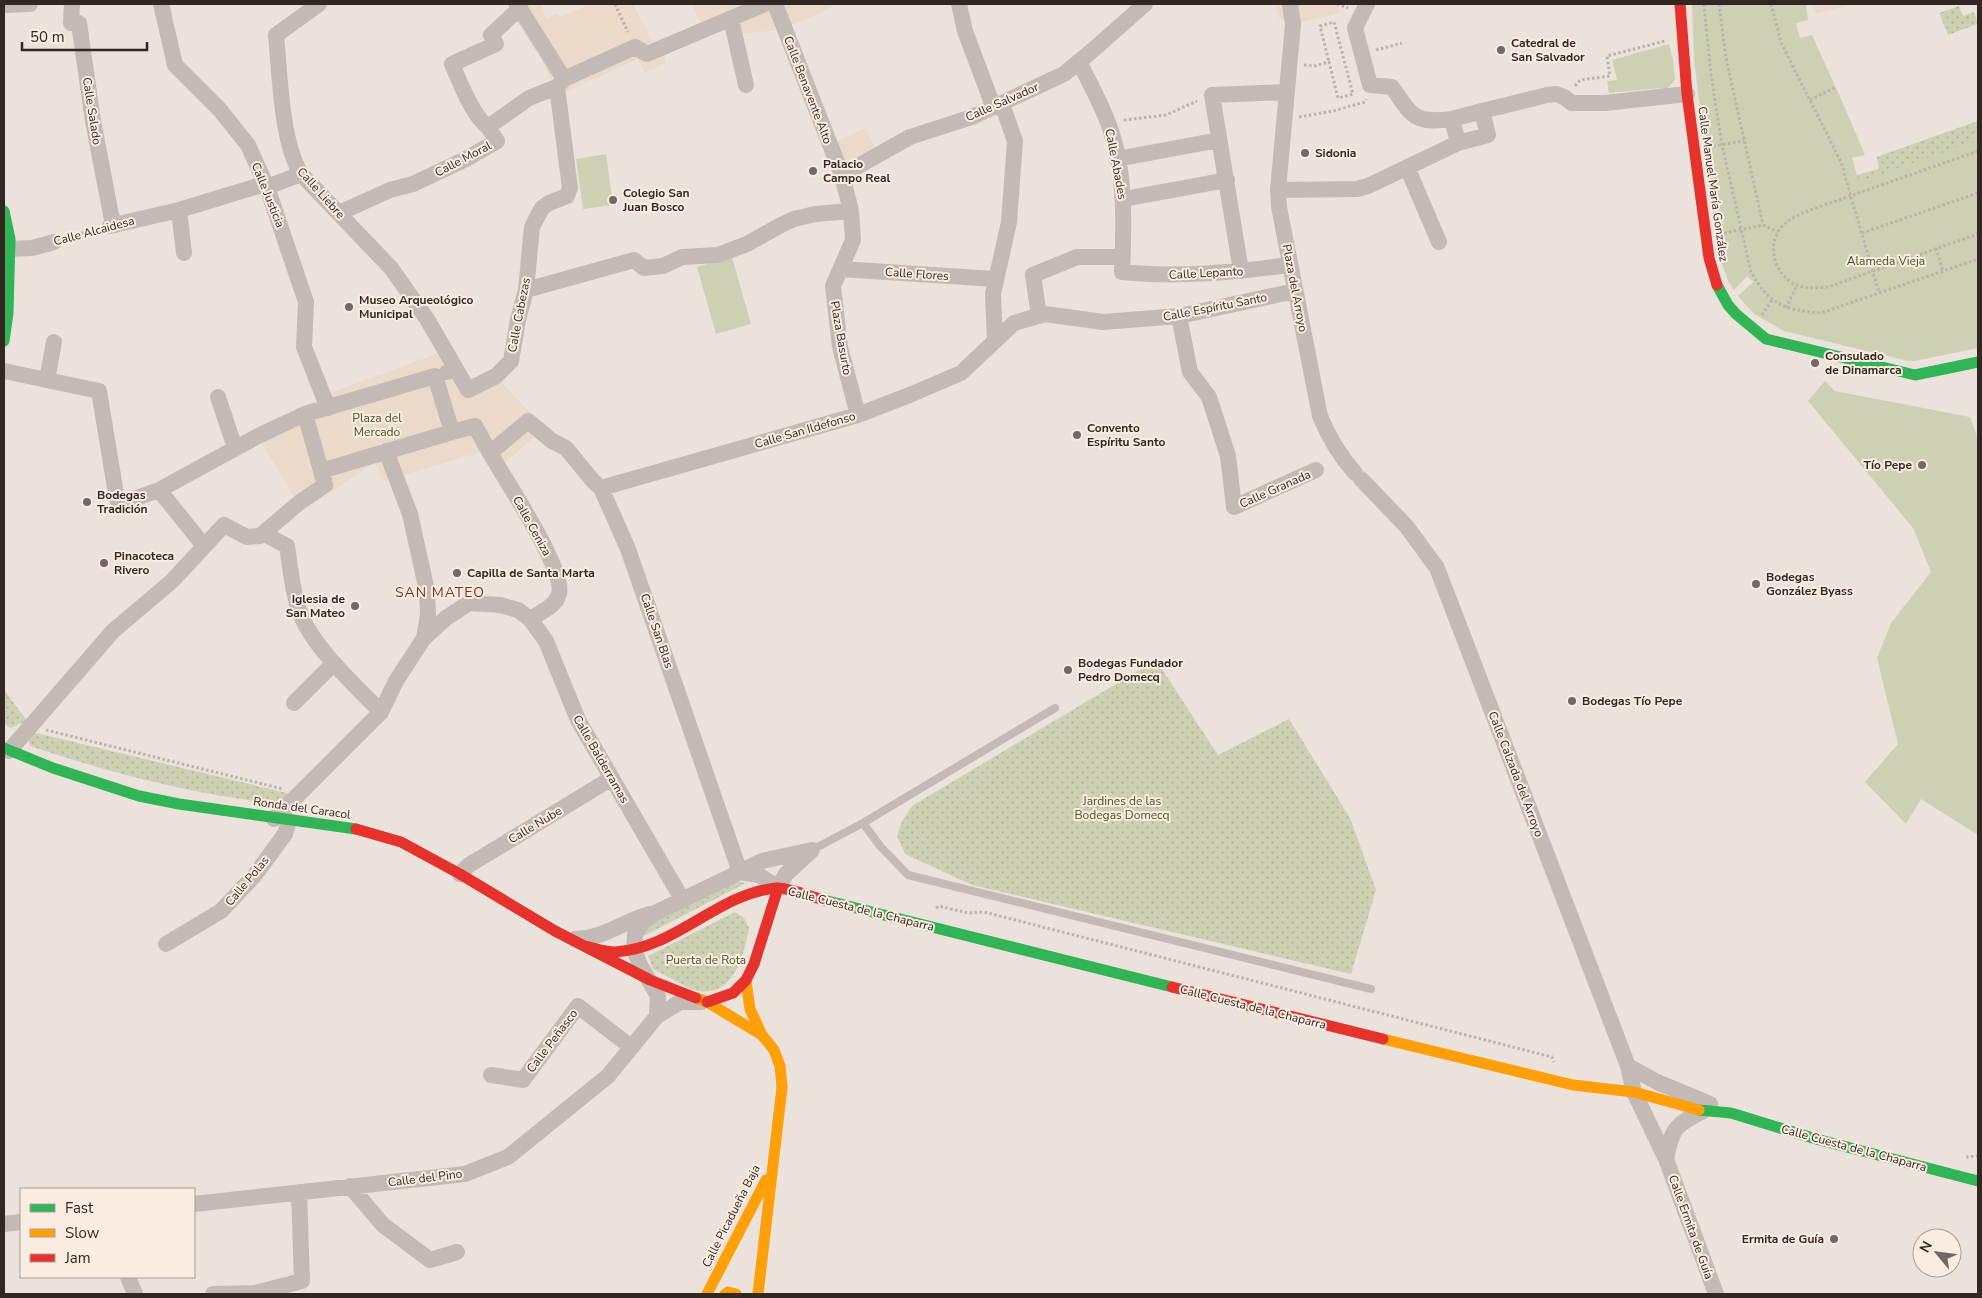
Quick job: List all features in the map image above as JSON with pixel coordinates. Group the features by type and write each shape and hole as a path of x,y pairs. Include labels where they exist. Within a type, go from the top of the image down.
{"main road":[{"name":"Calle Manuel María González","path":"1680,4 1687,94 1706,236 1713,280 1726,303 1747,326 1766,339 1915,375 1978,362"},
{"path":"4,211 10,239 4,341"},
{"name":"Ronda del Caracol","path":"5,749 53,768 139,796 281,820 356,829 401,842 460,874 555,931 650,980 707,1002 762,1035"},
{"path":"578,943 613,952 634,950 662,940 744,895 778,888 775,905 762,922 754,968 746,981 732,994 707,1002"},
{"name":"Calle Cuesta de la Chaparra","path":"778,888 1573,1086 1634,1092 1703,1111 1731,1113 1816,1139 1978,1181"},
{"path":"735,900 746,907"},
{"path":"746,981 750,1009 762,1035"},
{"name":"Calle Picadueña Baja","path":"707,1294 771,1170 782,1087 780,1066 774,1050 762,1035"},
{"path":"758,1294 771,1170"},
{"path":"724,1294 728,1292 736,1294"}],"street":[{"path":"4,5 30,4"},
{"name":"Calle Salado","path":"72,4 71,23 79,23 93,121 112,226"},
{"name":"Calle Justicia","path":"161,4 175,66 220,110 248,145 266,186 306,302 304,348 328,408"},
{"name":"Calle Liebre","path":"319,4 276,35 288,141 295,164 301,174 391,268 427,319 456,369"},
{"path":"731,19 738,12 739,4"},
{"path":"635,47 647,54 765,4"},
{"name":"Calle Benavente Alto","path":"775,4 842,175"},
{"path":"959,4 965,31 1014,141 1009,222 993,294 995,341"},
{"name":"Calle Salvador","path":"842,175 910,137 972,117 1064,74 1146,4"},
{"name":"Plaza del Arroyo","path":"1290,4 1293,24 1278,190 1279,207 1320,416 1330,440 1358,476"},
{"path":"1367,4 1355,28 1370,85 1392,87 1409,112 1418,118 1433,122 1452,119 1546,94 1556,94 1572,103 1605,103 1687,94"},
{"path":"488,127 483,123 470,102 452,64 496,44 491,35 519,6 560,83"},
{"path":"731,19 746,85"},
{"name":"Calle Moral","path":"339,214 390,190 413,184 466,159 497,141 488,127 530,98 635,47"},
{"name":"Calle Abades","path":"1079,62 1091,83 1108,123 1117,159 1124,200 1122,265"},
{"name":"Calle Cabezas","path":"456,369 468,390 496,376 510,361 526,290 532,227 542,208 567,196 570,188 560,83"},
{"path":"1241,271 1212,95 1286,92"},
{"path":"1278,190 1357,189 1458,143 1488,135 1482,111"},
{"path":"1452,119 1458,143"},
{"path":"1117,159 1219,140"},
{"path":"1406,167 1440,242"},
{"name":"Calle Alcaidesa","path":"112,226 179,210 266,186 301,174"},
{"name":"Plaza Basurto","path":"842,175 851,211 853,240 833,286 840,347 858,415"},
{"path":"1124,200 1227,180"},
{"path":"179,210 184,253"},
{"path":"526,290 634,260 644,268 663,266 682,257 718,255 747,244 781,224 794,219 815,214 851,211"},
{"name":"Calle Alcaidesa","path":"9,249 32,248 54,242"},
{"name":"Calle Lepanto","path":"1039,316 1033,275 1077,257 1122,265 1153,275 1241,271 1290,265"},
{"name":"Calle Flores","path":"840,269 995,279"},
{"name":"Calle Espíritu Santo","path":"995,341 1014,323 1045,314 1103,322 1179,316 1295,291"},
{"name":"Calle Granada","path":"1179,316 1190,372 1209,397 1228,456 1234,507 1319,469 1340,455"},
{"name":"Calle San Ildefonso","path":"601,488 858,415 961,373 995,341"},
{"path":"47,380 54,342"},
{"path":"4,371 99,392 117,500 122,503 159,490 235,448 305,414 456,369"},
{"path":"435,376 452,432"},
{"path":"218,396 235,448"},
{"path":"5,749 29,727 113,631 172,580 224,525 247,536 260,536 267,533 300,502 325,485 305,414"},
{"name":"Calle San Blas","path":"490,453 528,421 552,441 566,448 601,488 628,549 740,872"},
{"path":"321,471 475,426 490,453"},
{"path":"281,820 297,795 381,712 396,681 424,638 428,616 427,592 410,514 386,452"},
{"name":"Calle Ceniza","path":"490,453 550,558 560,585 556,601 550,607 530,619"},
{"name":"Calle Calzada del Arroyo","path":"1358,476 1407,526 1437,568 1628,1066 1634,1092"},
{"path":"159,490 204,546"},
{"path":"267,533 270,537 287,546 298,608 307,627 334,663 381,712"},
{"name":"Calle Balderramas","path":"424,638 446,618 469,603 500,604 518,610 530,619 546,641 578,720 682,899"},
{"path":"294,703 334,663"},
{"name":"Calle Nube","path":"460,874 469,865 612,778"},
{"name":"Calle Polas","path":"166,944 221,911 255,875 285,834 281,820"},
{"path":"658,1016 658,996 640,965 634,950 635,934 642,923 655,913 762,860 812,850"},
{"path":"740,872 760,875 778,888 786,874 812,850"},
{"path":"578,943 602,935 634,918 655,913"},
{"name":"Calle del Pino","path":"195,1204 465,1174 508,1157 608,1076 658,1016 680,1002 707,1002"},
{"name":"Calle Peñasco","path":"491,1075 523,1080 578,1006 631,1047"},
{"name":"Calle Cuesta de la Chaparra","path":"1628,1066 1657,1082 1731,1113"},
{"name":"Calle Ermita de Guía","path":"1634,1092 1666,1159 1716,1294"},
{"name":"Calle Ermita de Guía","path":"1666,1159 1670,1138 1681,1122 1703,1111"},
{"path":"1942,1172 1978,1168"},
{"path":"350,1186 383,1225 430,1260 457,1252"},
{"path":"213,1294 255,1293 302,1281 299,1192"},
{"path":"4,1224 20,1222"},
{"path":"126,1278 126,1294"},
{"path":"127,1278 135,1294"}],"lane":[{"path":"812,850 863,823 1055,708"},
{"path":"863,823 880,846 908,875 1371,989"}],"path":[{"path":"614,4 635,47"},
{"path":"1704,4 1711,75 1722,145 1751,272 1761,290 1772,300 1786,308 1822,313 1978,259"},
{"path":"1719,4 1726,58 1762,225"},
{"path":"1771,4 1782,45 1841,162 1879,293"},
{"path":"1334,22 1353,94 1338,98 1329,62 1320,26 1334,22"},
{"path":"1564,97 1580,80 1610,76 1607,56 1682,36"},
{"path":"1380,49 1402,43"},
{"path":"1289,64 1314,66 1329,62"},
{"path":"1810,100 1836,88"},
{"path":"1108,123 1166,115 1212,95"},
{"path":"1284,120 1333,112 1365,102"},
{"path":"1695,150 1744,141"},
{"path":"1978,151 1802,213 1788,220 1778,232 1773,249 1776,265 1784,277 1797,285 1811,288 1828,287 1978,234"},
{"path":"1862,233 1978,193"},
{"path":"1706,236 1762,225 1778,232"},
{"name":"Calle Alcaidesa","path":"54,242 66,237 112,226"},
{"path":"1936,248 1943,271"},
{"path":"1786,308 1797,285"},
{"path":"29,727 291,790 297,795"}],"green space":[{"name":"Alameda Vieja","path":"1692,4 1806,4 1808,20 1796,23 1800,38 1812,35 1865,155 1852,158 1857,175 1879,169 1877,157 1978,121 1978,348 1908,361 1784,331 1754,314 1738,296 1753,282 1747,276 1734,290 1728,281 1718,252 1694,60"},
{"path":"1959,6 1963,16 1974,12 1978,24 1948,35 1939,13"},
{"path":"1669,44 1675,80 1668,88 1663,90 1660,88 1609,93 1607,81 1617,80 1612,60"},
{"path":"1978,121 1978,140 1859,182 1857,175 1879,169 1877,157"},
{"path":"606,154 613,205 583,209 576,159"},
{"path":"732,257 751,324 716,334 697,267"},
{"path":"1825,381 1835,391 1970,417 1978,439 1978,835 1921,799 1906,824 1865,782 1898,744 1877,658 1891,623 1931,572 1913,528 1808,401"},
{"name":"Jardines de las Bodegas Domecq","path":"1156,660 1218,755 1289,719 1350,818 1376,890 1351,974 972,885 905,854 897,836 902,821 912,806"},
{"path":"4,690 25,718 25,724 21,723 11,728 4,724"},
{"path":"32,732 291,794 280,802 270,804 214,795 160,783 108,770 30,746 28,739"},
{"path":"734,881 746,883 642,937 649,924"},
{"name":"Puerta de Rota","path":"735,912 744,918 749,928 744,950 735,972 729,981 721,987 711,991 694,990 653,969 648,956"}],"shaded area":[{"path":"507,4 541,4 546,18 557,14 560,17 579,10 588,4 633,4 656,47 662,51 666,63 645,73 638,59 562,94 553,83 539,54"},
{"path":"697,4 836,4 780,30 738,34 731,27 707,35 693,8"},
{"path":"1275,4 1338,4 1340,13 1293,24 1279,18"},
{"path":"1812,4 1854,4 1814,14"},
{"path":"866,128 876,152 847,173 832,143"},
{"name":"Plaza del Mercado","path":"442,352 470,382 498,379 545,428 501,466 484,451 383,481 374,463 307,508 295,498 260,440 298,410 327,394"}],"traffic: fast":[{"path":"4,211 10,239 8,313 4,341"},
{"path":"1717,285 1728,305 1736,314 1766,339 1915,375 1978,362"},
{"path":"4,748 53,768 139,796 179,804 356,829"},
{"path":"824,900 1172,987"},
{"path":"1699,1110 1731,1113 1816,1139 1978,1181"}],"traffic: slow":[{"path":"746,981 750,1009 762,1035 774,1050 780,1066 782,1087 758,1294"},
{"path":"696,998 707,1002 762,1035"},
{"path":"1383,1039 1573,1085 1634,1092 1699,1110"},
{"path":"707,1294 766,1180"},
{"path":"725,1294 728,1292 736,1294"}],"traffic: jam":[{"path":"1680,4 1687,94 1709,258 1717,285"},
{"path":"356,829 401,842 460,874 555,931 650,980 696,998"},
{"path":"707,1002 733,993 746,980 754,964 778,888"},
{"path":"585,946 611,952 637,949 657,942 734,900 755,892 781,888 824,900"},
{"path":"1172,987 1383,1039"}],"place":[{"name":"Catedral de San Salvador","path":"1501,50"},
{"name":"Sidonia","path":"1305,153"},
{"name":"Palacio Campo Real","path":"813,171"},
{"name":"Colegio San Juan Bosco","path":"613,200"},
{"name":"Museo Arqueológico Municipal","path":"349,307"},
{"name":"Consulado de Dinamarca","path":"1815,363"},
{"name":"Convento Espíritu Santo","path":"1077,435"},
{"name":"Tío Pepe","path":"1922,465"},
{"name":"Bodegas Tradición","path":"87,502"},
{"name":"Pinacoteca Rivero","path":"104,563"},
{"name":"Capilla de Santa Marta","path":"457,573"},
{"name":"Bodegas González Byass","path":"1756,584"},
{"name":"Iglesia de San Mateo","path":"355,606"},
{"name":"Bodegas Fundador Pedro Domecq","path":"1068,670"},
{"name":"Bodegas Tío Pepe","path":"1572,701"},
{"name":"Ermita de Guía","path":"1834,1239"}],"district":[{"name":"SAN MATEO","path":"440,592"}]}
